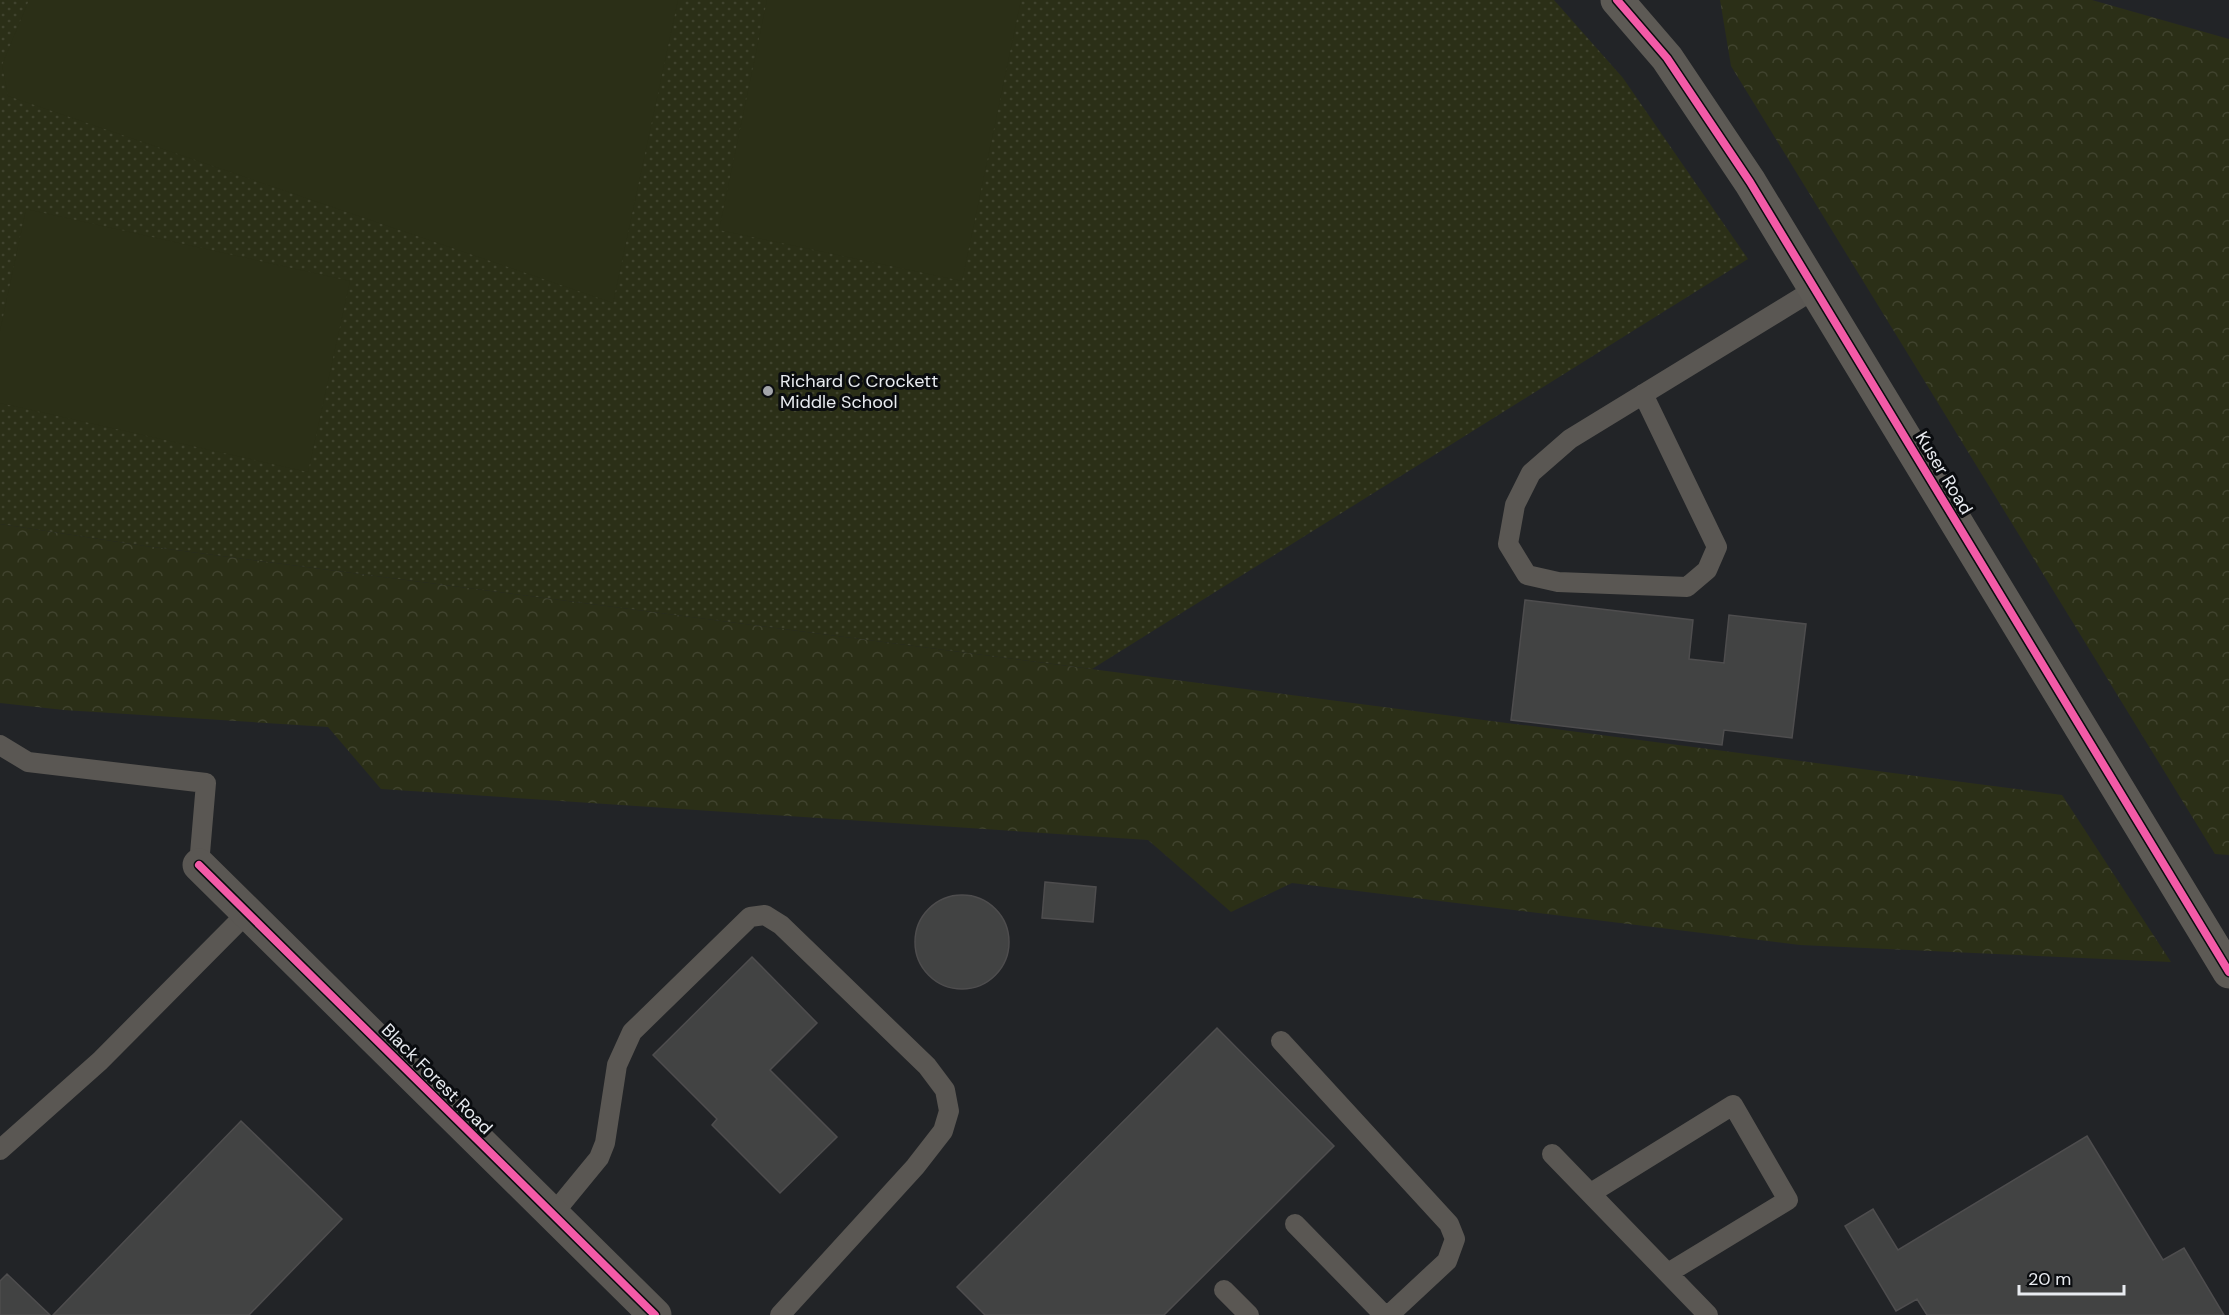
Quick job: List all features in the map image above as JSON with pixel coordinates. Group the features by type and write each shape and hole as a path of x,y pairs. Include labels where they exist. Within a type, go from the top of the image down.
{"street":[{"name":"Kuser Road","path":"1617,0 1667,58 1750,182 2229,972"},
{"name":"Black Forest Road","path":"198,865 655,1315"}],"lane":[{"path":"1643,394 1717,547 1707,570 1687,587 1558,582 1527,575 1508,544 1515,505 1531,473 1570,439 1643,394 1815,289"},
{"path":"0,745 28,762 207,783 198,865"},
{"path":"0,1150 100,1061 247,913"},
{"path":"553,1214 599,1158 605,1143 617,1065 632,1032 750,917 765,915 781,925 927,1066 945,1090 949,1111 943,1131 915,1167 780,1315"},
{"path":"1281,1041 1449,1224 1455,1239 1447,1261 1387,1315 1295,1224"},
{"path":"1591,1193 1733,1105 1788,1200 1668,1273"},
{"path":"1552,1154 1708,1315"},
{"path":"1224,1290 1249,1315"}],"green space":[{"name":"Richard C Crockett Middle School","path":"0,0 1554,0 1623,78 1748,259 1092,669 145,546 0,524"},
{"path":"29,0 678,0 613,303 8,96 2,65"},
{"path":"767,0 1021,0 962,281 719,230"},
{"path":"1720,0 2092,0 2229,39 2229,855 2215,854 1731,66"},
{"path":"26,209 350,281 308,472 0,403 0,331"},
{"path":"0,524 145,546 2062,795 2171,962 1800,945 1292,883 1231,912 1148,840 381,789 328,727 64,710 0,703"}],"building":[{"path":"1525,600 1693,620 1689,659 1724,663 1729,615 1806,624 1792,738 1724,730 1722,745 1511,720"},
{"path":"1045,882 1096,887 1093,922 1042,918"},
{"path":"962,895 980,899 995,909 1005,924 1009,942 1005,960 995,975 980,985 962,989 944,985 929,975 919,960 915,942 919,924 929,909 944,899"},
{"path":"752,957 817,1023 770,1070 837,1137 780,1193 712,1125 717,1119 653,1055"},
{"path":"1217,1028 1334,1146 1164,1315 985,1315 957,1287"},
{"path":"241,1121 342,1219 249,1315 53,1315"},
{"path":"2087,1136 2163,1260 2184,1248 2224,1315 1927,1315 1917,1299 1896,1311 1845,1226 1873,1209 1898,1250"},
{"path":"7,1274 50,1315 0,1315 0,1281"}],"cycle path":[{"path":"1617,0 1667,58 1750,182 2229,972"},
{"path":"199,865 655,1315"}],"place":[{"name":"Richard C Crockett Middle School","path":"768,391"}]}
